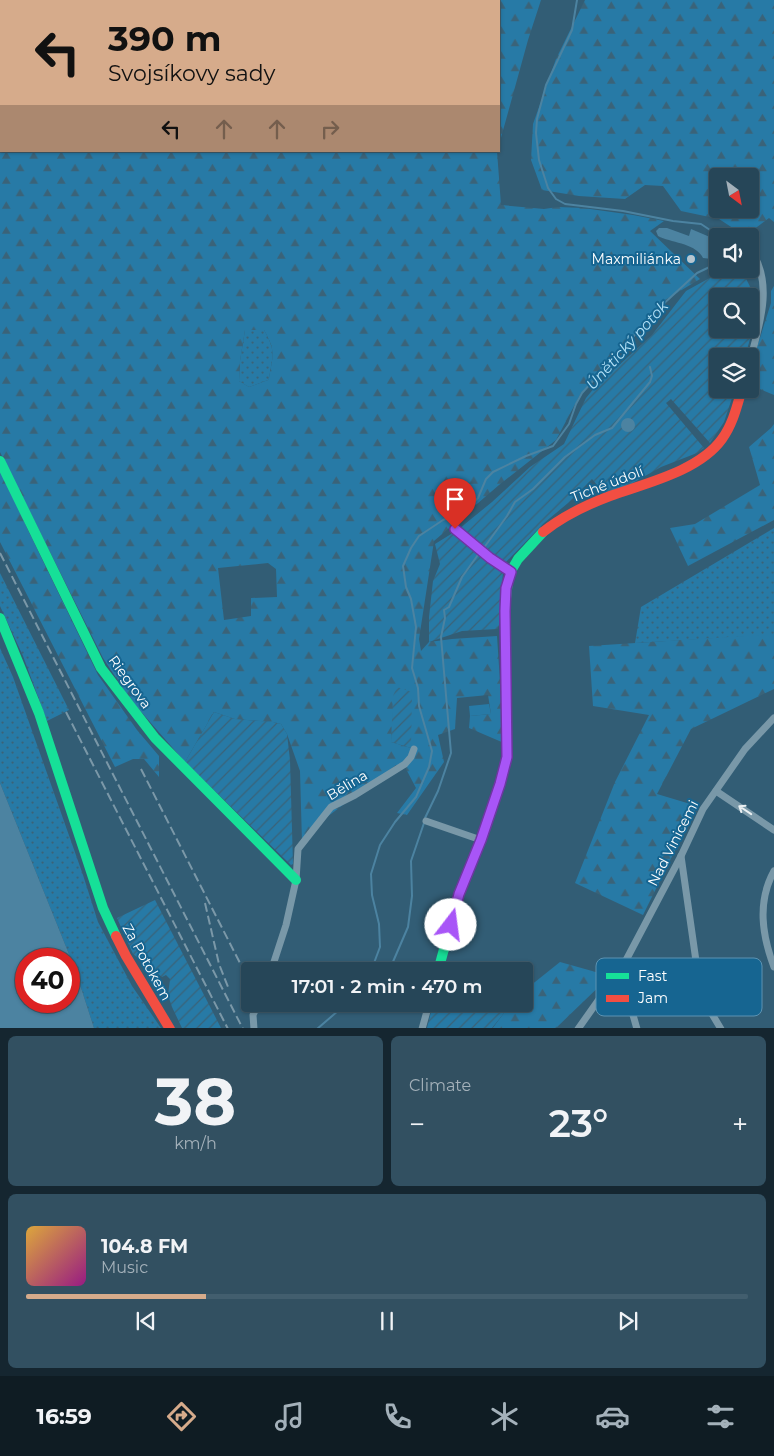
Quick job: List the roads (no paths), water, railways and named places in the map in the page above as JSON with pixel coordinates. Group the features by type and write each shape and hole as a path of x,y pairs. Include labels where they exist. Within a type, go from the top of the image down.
{"street":[{"path":"753,348 765,299 765,285 759,264"},
{"name":"Tiché údolí","path":"440,962 459,894 481,840 507,757 505,611 506,588 511,572 534,541 566,514 590,503 641,486 702,458 716,446 727,432 739,398"},
{"name":"Riegrova","path":"0,461 101,668 155,738 296,880"},
{"path":"455,529 490,558 511,572"},
{"name":"Za Potokem","path":"0,618 39,713 103,908 126,956 170,1028"},
{"name":"Nad Vinicemi","path":"627,958 682,856 702,809 745,748 774,718"},
{"name":"Bělina","path":"296,880 298,849 331,807 355,795 405,764 414,749"},
{"path":"716,790 774,830"},
{"path":"426,821 481,840"},
{"path":"682,856 696,958"},
{"path":"774,871 764,898 763,920 766,945 774,966"},
{"path":"273,962 286,925 296,880"},
{"name":"Nad Vinicemi","path":"578,1028 596,1003"},
{"path":"254,1012 254,1028"},
{"path":"422,1028 427,1012"},
{"path":"633,1016 637,1028"},
{"path":"713,1016 722,1028"}],"waterway":[{"name":"Únětický potok","path":"577,0 572,30 546,85 537,119 536,133 539,160 548,188 556,199 565,204 623,211 673,221 701,224 709,229"},
{"name":"Únětický potok","path":"374,962 380,947 379,924 372,895 371,874 380,845 395,822 416,797 429,767 432,751 419,706 418,688 412,668 416,627 403,566 411,548 419,536 443,520 467,509 478,498 486,479 493,472 526,456 553,446 569,424 582,393 660,307 697,273 709,267"},
{"path":"483,549 515,502 533,489 565,457 595,435 612,428 650,382 652,376 650,367"},
{"path":"425,818 438,791 451,753 441,637 445,618 444,610 449,607 462,577 480,552"},
{"path":"393,962 408,927 412,896 411,861 424,823"},
{"name":"Únětický potok","path":"318,1028 337,1012"}],"railway":[{"path":"0,553 242,1028"},
{"path":"66,712 227,1028"},
{"path":"141,769 241,965"},
{"path":"205,903 219,964 228,987"}],"place":[{"name":"Maxmiliánka","path":"691,259"}]}
